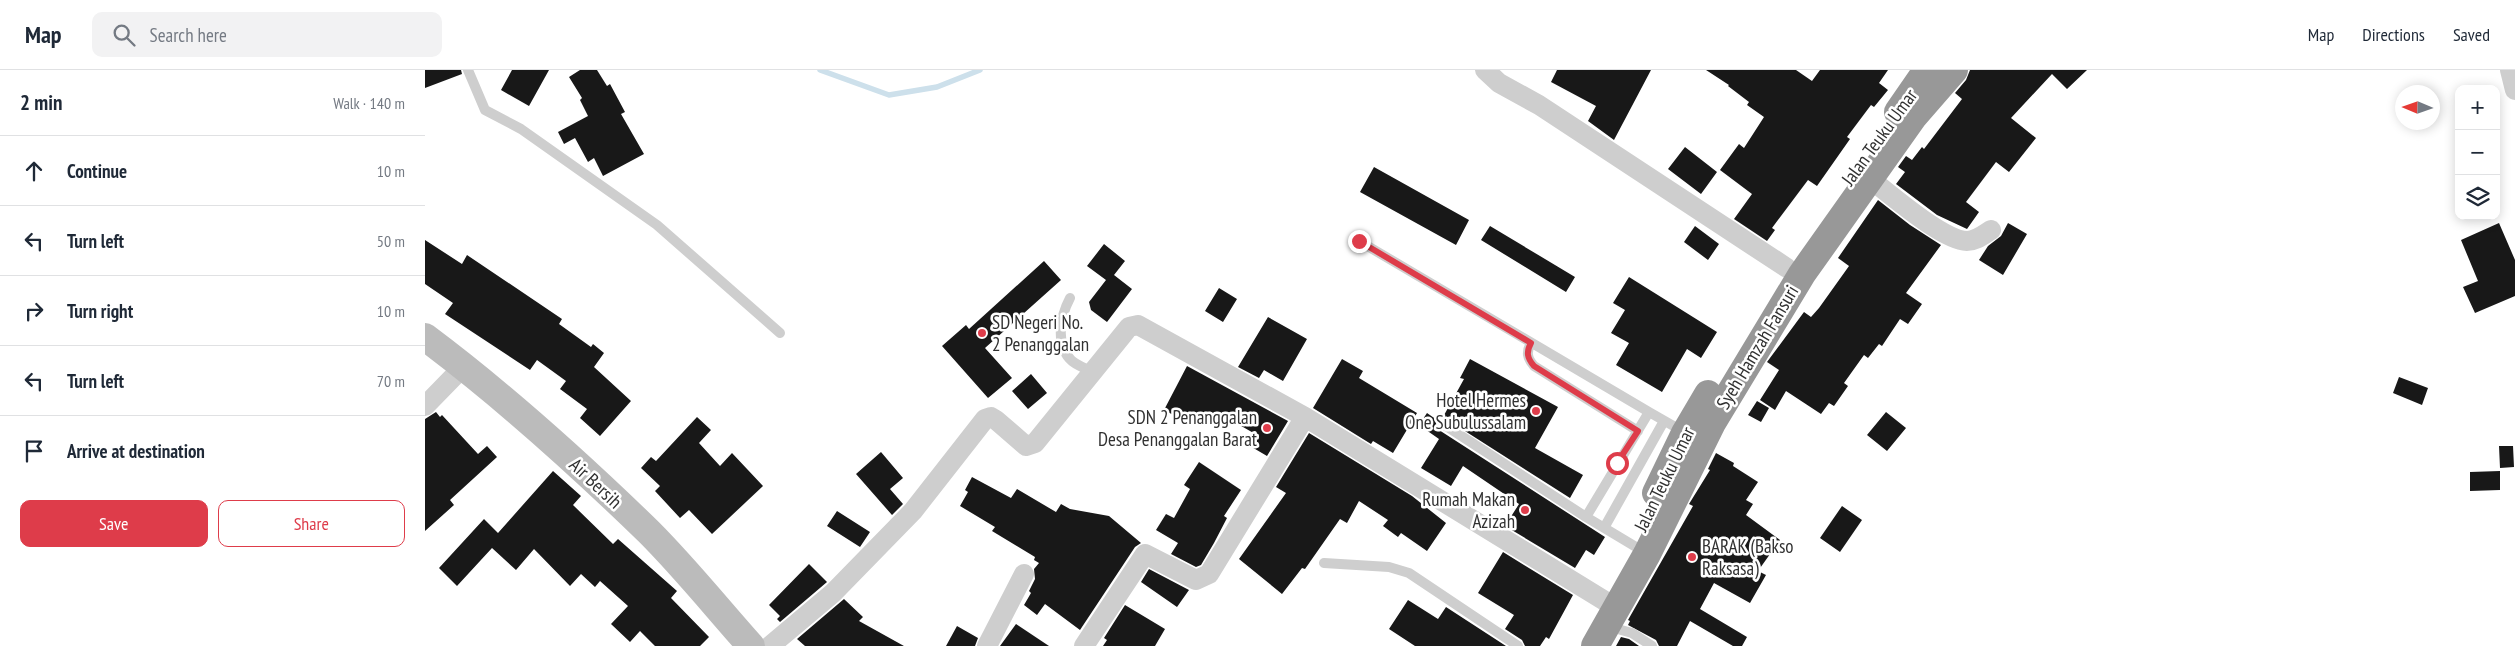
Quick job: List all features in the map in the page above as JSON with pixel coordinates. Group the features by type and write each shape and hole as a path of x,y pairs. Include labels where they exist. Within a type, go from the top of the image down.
{"highway":[{"name":"Jalan Teuku Umar","path":"1579,646 1602,624 1640,549 1674,427 1736,346 1849,178 1888,128 1927,70"},
{"name":"Syeh Hamzah Fansuri","path":"1640,549 1712,423 1802,274 1914,116 1954,70"}],"street":[{"path":"1485,70 1499,83 1539,105 1787,268"},
{"path":"2510,70 2515,90"},
{"path":"1869,178 1932,226 1955,238 1973,240 1991,230"},
{"path":"770,646 833,593 913,510 985,419 991,417 1026,446 1031,446 1129,327 1138,325 1305,417 1602,624"},
{"name":"Air Bersih","path":"425,337 464,366 549,440 650,534 751,646"},
{"path":"425,406 464,366"},
{"path":"1084,646 1145,554 1196,580 1209,574 1305,417"},
{"path":"987,646 1024,574"}],"lane":[{"path":"468,70 485,110 521,129 657,225 780,333"},
{"path":"1359,241 1674,427 1604,528"},
{"path":"1070,298 1064,309 1062,325 1063,348 1071,360 1093,372"},
{"path":"1531,343 1527,350 1534,366 1638,431"},
{"path":"1586,517 1649,412"},
{"path":"1443,424 1586,517 1640,549"},
{"path":"1324,563 1389,567 1409,573 1518,646"},
{"path":"1602,624 1632,633 1652,646"}],"building":[{"path":"425,70 461,70 462,74 425,88"},
{"path":"512,70 549,70 529,106 501,90"},
{"path":"580,70 597,70 607,86 610,84 625,112 621,114 644,154 603,176 594,158 588,162 575,138 564,144 558,132 588,116 580,100 582,98 569,77"},
{"path":"1557,70 1651,70 1614,140 1588,121 1596,106 1551,82"},
{"path":"1706,70 1796,70 1812,81 1820,70 1888,70 1879,83 1888,90 1874,107 1871,105 1847,137 1850,139 1817,186 1808,180 1772,228 1775,230 1767,241 1734,219 1752,194 1720,170 1739,144 1744,148 1764,117 1747,105 1749,102 1729,85"},
{"path":"1970,70 2087,70 2067,89 2052,74 2011,118 2036,138 2009,172 1996,162 1966,202 1979,212 1967,229 1937,215 1896,184 1905,172 1898,167 1906,156 1912,160 1922,147 1924,149 1962,99 1955,93 1966,80"},
{"path":"1685,147 1717,172 1701,194 1668,169"},
{"path":"1374,167 1469,220 1456,245 1360,192"},
{"path":"1878,200 1910,225 1941,245 1906,293 1922,304 1908,324 1900,319 1882,346 1879,344 1868,358 1864,355 1844,383 1848,386 1834,406 1829,403 1821,414 1786,391 1775,410 1760,400 1779,370 1767,362 1804,312 1811,317 1819,308 1849,266 1838,258"},
{"path":"2008,223 2027,234 2003,275 1979,260 1988,246 2001,236"},
{"path":"2499,223 2515,260 2515,296 2475,313 2463,287 2478,281 2461,240"},
{"path":"1490,226 1575,277 1566,292 1481,240"},
{"path":"1695,226 1719,244 1708,260 1684,242"},
{"path":"425,240 462,264 467,255 562,319 559,324 591,347 593,344 604,353 594,367 631,401 600,436 580,418 587,409 560,389 566,381 537,360 530,370 445,314 453,303 425,284"},
{"path":"1104,244 1125,261 1114,275 1132,289 1107,322 1091,310 1089,302 1106,280 1087,266"},
{"name":"SD Negeri No. 2 Penanggalan","path":"1044,261 1061,280 985,348 1012,378 988,398 942,346 966,325 969,329"},
{"path":"1629,277 1717,332 1701,358 1687,349 1662,392 1616,365 1629,343 1611,333 1625,310 1613,303"},
{"path":"1219,288 1237,299 1223,322 1205,311"},
{"path":"1268,317 1307,339 1283,381 1264,370 1259,378 1238,367"},
{"path":"1342,359 1363,371 1359,378 1417,413 1393,453 1373,441 1371,444 1313,408"},
{"path":"1470,359 1558,407 1535,448 1583,475 1570,498 1443,417 1464,379 1460,378"},
{"path":"1187,366 1288,421 1267,456 1250,446 1257,435 1222,415 1216,427 1197,415 1192,425 1164,410"},
{"path":"1031,374 1047,393 1028,409 1012,391"},
{"path":"2399,377 2428,388 2422,405 2393,393"},
{"path":"1757,401 1769,408 1761,422 1748,415"},
{"path":"436,412 440,417 442,415 478,454 487,446 497,457 450,500 454,505 425,531 425,419"},
{"path":"1886,412 1906,428 1887,451 1867,435"},
{"path":"1427,413 1437,420 1436,424 1439,430 1605,537 1594,555 1586,550 1575,568 1505,526 1519,504 1463,466 1451,486 1421,468 1439,439 1419,425"},
{"path":"697,417 711,430 699,443 720,466 732,453 763,486 712,534 689,510 680,518 655,491 660,486 641,468 651,457 656,461"},
{"path":"1309,433 1412,496 1446,523 1427,551 1401,533 1398,537 1383,526 1388,520 1359,501 1347,523 1340,519 1305,569 1302,568 1282,594 1239,559 1286,493 1276,487"},
{"path":"2499,446 2513,446 2514,467 2500,468"},
{"path":"881,452 903,478 890,489 903,504 892,515 856,474"},
{"path":"1716,453 1734,463 1733,466 1758,482 1746,500 1753,504 1746,515 1780,540 1758,571 1766,575 1750,603 1714,583 1700,609 1747,637 1742,646 1733,646 1690,621 1677,646 1659,646 1656,640 1628,625 1630,621 1628,620 1693,506 1689,504 1710,470 1708,469"},
{"path":"1199,462 1241,490 1224,516 1227,518 1214,543 1201,565 1196,567 1171,554 1178,543 1156,530 1166,514 1174,518 1190,489 1184,485"},
{"path":"553,471 581,496 573,505 613,544 618,539 677,591 671,598 709,637 700,646 655,646 640,631 630,642 611,624 628,606 600,581 595,587 581,574 570,586 534,549 516,570 492,548 457,586 439,568 484,519 498,533"},
{"path":"2500,471 2500,490 2470,491 2470,472"},
{"path":"972,477 1011,498 1017,489 1056,512 1061,504 1070,509 1109,516 1141,543 1135,547 1080,630 1045,604 1037,615 1024,605 1031,593 1029,591 1035,579 1034,569 1039,563 1034,560 1035,557 992,531 995,527 960,506 968,492 965,490"},
{"path":"1842,506 1862,520 1840,552 1820,538"},
{"path":"837,511 870,532 860,547 827,526"},
{"path":"1503,552 1573,595 1549,639 1546,637 1540,646 1525,646 1522,640 1505,629 1514,615 1478,593"},
{"path":"809,564 827,582 780,622 777,619 780,616 769,605"},
{"path":"1149,569 1189,590 1177,607 1141,582"},
{"path":"844,599 863,617 859,621 904,646 805,646 797,639"},
{"path":"1408,600 1438,619 1446,607 1506,646 1415,646 1389,629"},
{"path":"1125,605 1165,629 1155,646 1103,646 1107,640 1104,638"},
{"path":"1016,624 1049,646 1000,646"},
{"path":"957,626 978,638 975,646 946,646"},
{"path":"1621,637 1629,639 1639,646 1616,646"}],"waterway":[{"path":"820,70 889,95 937,87 980,70"}],"place":[{"name":"SD Negeri No. 2 Penanggalan","path":"982,333"},
{"name":"Hotel Hermes One Subulussalam","path":"1536,411"},
{"name":"SDN 2 Penanggalan Desa Penanggalan Barat","path":"1267,428"},
{"name":"Rumah Makan Azizah","path":"1525,510"},
{"name":"BARAK (Bakso Raksasa)","path":"1692,557"}],"route":[{"path":"1359,241 1531,343 1527,350 1529,360 1534,366 1638,431 1617,463"}]}
